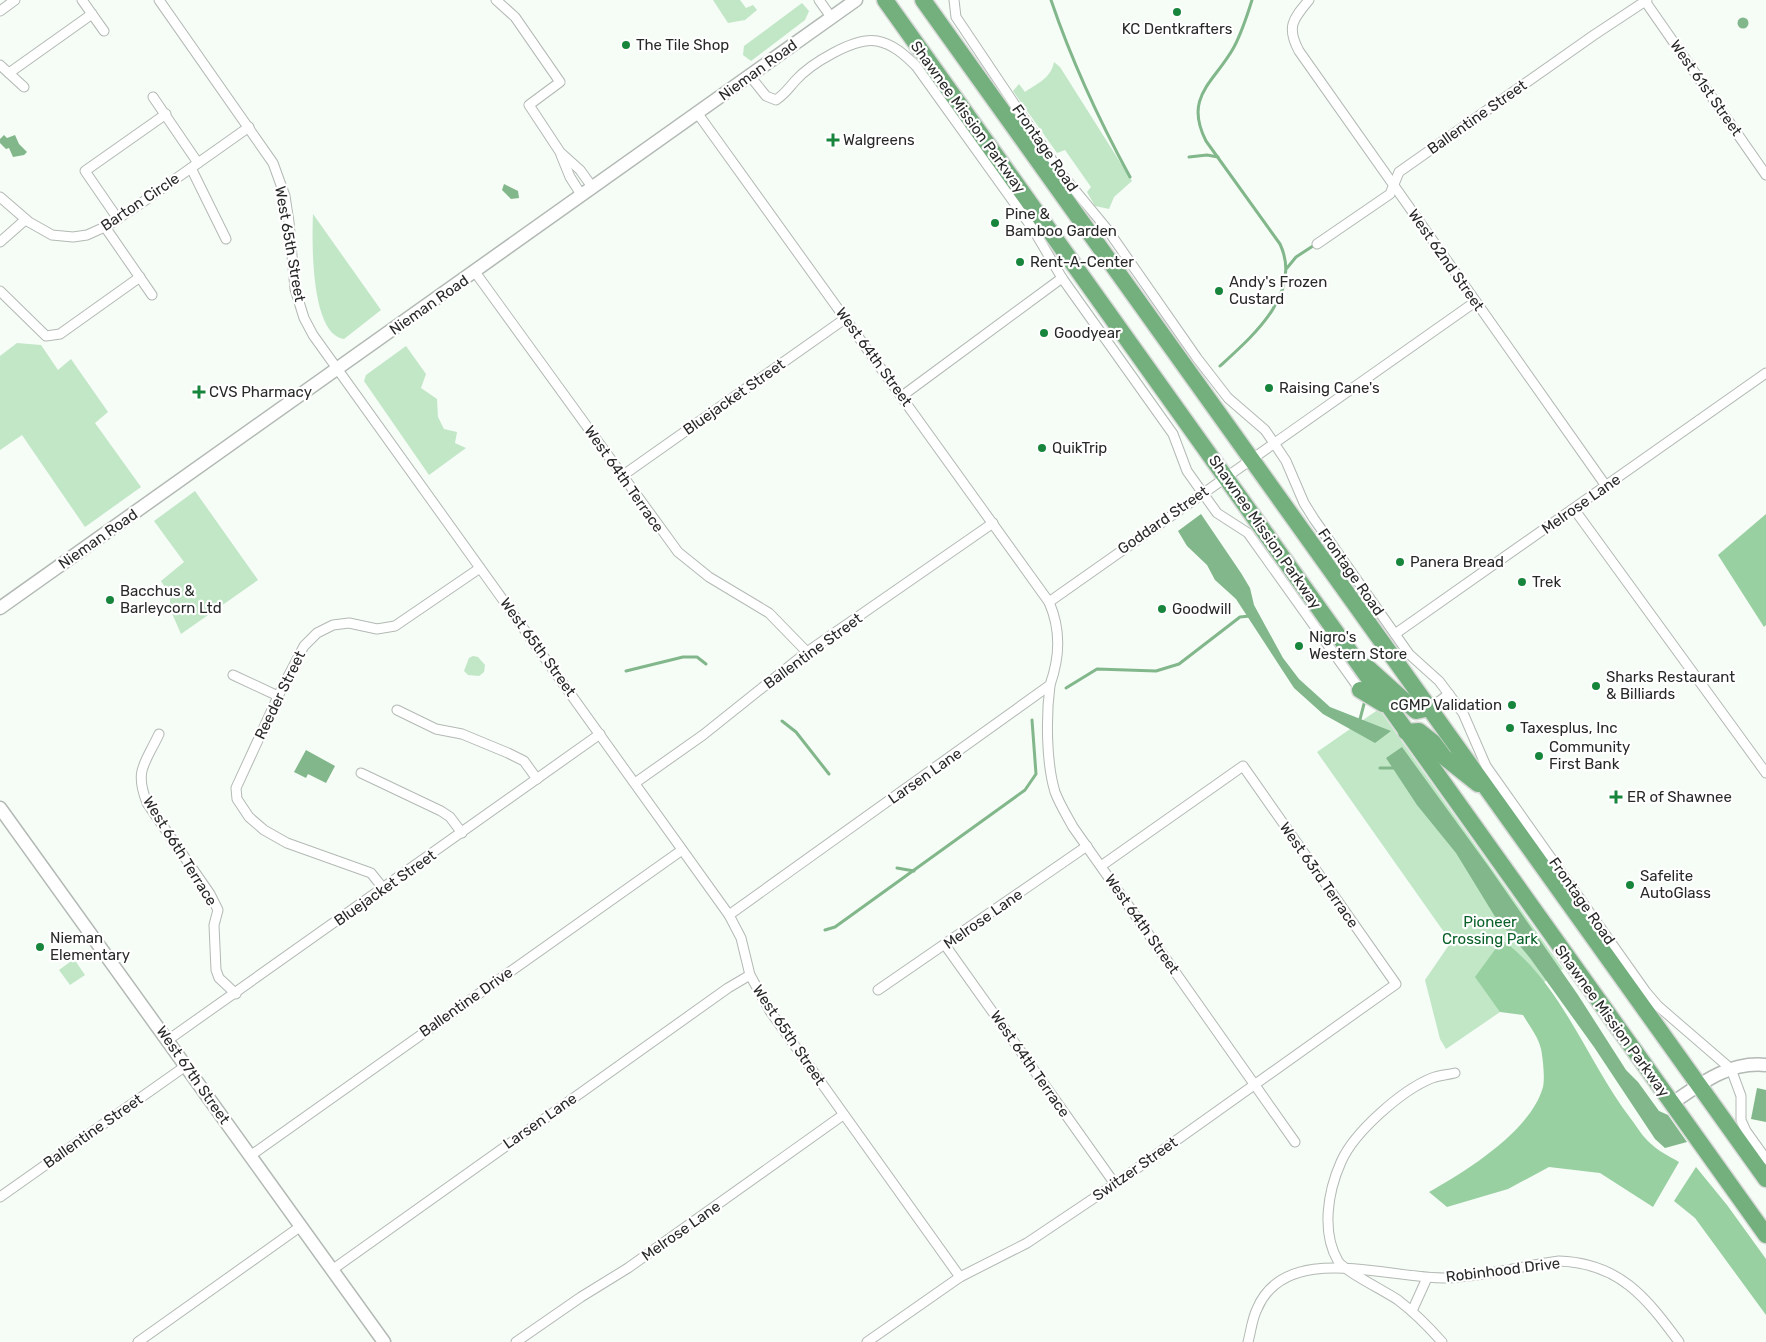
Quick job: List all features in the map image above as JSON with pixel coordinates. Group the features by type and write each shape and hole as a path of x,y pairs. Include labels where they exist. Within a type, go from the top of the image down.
{"highway":[{"name":"Shawnee Mission Parkway","path":"885,0 1766,1236"},
{"name":"Shawnee Mission Parkway","path":"923,0 1250,460 1430,708 1766,1179"},
{"path":"1352,655 1397,691 1416,711 1430,708"},
{"path":"1360,690 1387,706"},
{"path":"1406,732 1419,731 1433,742 1444,757 1492,795"}],"main road":[{"name":"Nieman Road","path":"0,608 856,0"},
{"name":"West 67th Street","path":"0,808 187,1065 384,1342"},
{"path":"1671,1104 1699,1084 1731,1069 1755,1064 1766,1065"}],"street":[{"path":"0,11 15,0"},
{"path":"82,0 104,31"},
{"name":"West 65th Street","path":"159,0 249,126 273,163 285,196 291,237 295,289 304,318 313,335 729,915 741,938 750,975 770,1011 960,1277"},
{"path":"496,0 515,17 560,82 529,105 560,152 580,170 587,192"},
{"path":"819,0 831,17"},
{"name":"Frontage Road","path":"954,0 954,10 959,22 1060,172 1107,228 1192,351 1228,398 1265,430 1286,461 1304,504 1409,654 1428,668 1449,694 1470,727 1486,766 1646,992 1658,1006 1731,1069 1741,1096 1741,1120 1746,1131 1766,1159"},
{"name":"West 62nd Street","path":"1308,0 1295,17 1291,32 1292,40 1298,51 1606,486"},
{"name":"West 61st Street","path":"1646,1 1766,175"},
{"name":"Ballentine Street","path":"1317,244 1390,194 1399,172 1594,35 1646,1"},
{"path":"8,73 92,14"},
{"path":"750,76 766,96 776,100 787,93 795,81 809,69 849,46 870,40 878,41 903,53 923,75 1016,206 1062,278 1173,434 1187,471 1224,520 1248,533 1360,690"},
{"path":"0,65 24,86"},
{"path":"153,96 166,114 195,165 226,239"},
{"path":"118,219 85,171 166,114"},
{"name":"West 64th Street","path":"698,114 1049,602"},
{"name":"Barton Circle","path":"0,198 25,220 52,236 73,238 88,235 118,219 249,126"},
{"path":"0,242 25,220"},
{"path":"105,227 152,295"},
{"name":"West 64th Terrace","path":"475,272 678,552 709,578 769,612 807,652"},
{"path":"0,291 46,336 60,334 140,277"},
{"path":"902,396 1062,278"},
{"name":"Goddard Street","path":"1049,602 1476,302"},
{"name":"Bluejacket Street","path":"622,476 846,318"},
{"name":"Melrose Lane","path":"1395,634 1766,373"},
{"path":"1574,509 1766,773"},
{"name":"Ballentine Street","path":"635,783 704,735 807,652 993,523"},
{"name":"Reeder Street","path":"383,888 371,873 287,843 264,830 249,817 235,792 278,696 304,646 317,633 333,625 350,623 378,629 395,626 480,568"},
{"path":"1049,602 1058,630 1057,660 1050,685"},
{"path":"233,675 278,696"},
{"name":"West 64th Street","path":"1050,685 1047,709 1052,779 1061,806 1087,846 1295,1142"},
{"name":"Larsen Lane","path":"729,915 1050,685"},
{"path":"1430,708 1449,694"},
{"path":"397,710 436,729 462,734 508,753 524,761 537,779"},
{"name":"West 66th Terrace","path":"159,734 140,776 140,786 147,803 210,894 218,910 214,925 216,970 219,978 236,994"},
{"name":"Bluejacket Street","path":"168,1040 236,994 600,734"},
{"name":"West 63rd Terrace","path":"1101,866 1242,766 1396,984"},
{"path":"361,773 441,811 450,817 462,833"},
{"name":"Melrose Lane","path":"878,990 1087,846"},
{"name":"Ballentine Drive","path":"250,1156 682,850"},
{"name":"West 64th Terrace","path":"945,945 1115,1184"},
{"name":"Larsen Lane","path":"332,1270 728,988 750,975"},
{"name":"Switzer Street","path":"867,1342 960,1277 1027,1243 1115,1184 1396,984"},
{"name":"Ballentine Street","path":"0,1197 187,1065"},
{"path":"1442,1342 1412,1311 1380,1288 1338,1263 1332,1247 1327,1220 1332,1190 1342,1160 1375,1117 1419,1084 1434,1077 1454,1073"},
{"name":"Melrose Lane","path":"516,1342 581,1297 628,1268 843,1115"},
{"path":"138,1342 301,1226"},
{"name":"Robinhood Drive","path":"1248,1342 1257,1309 1276,1282 1288,1275 1303,1270 1324,1268 1426,1278 1472,1275 1559,1262 1577,1262 1598,1266 1630,1285 1644,1297 1679,1342"},
{"path":"1412,1311 1426,1278"}],"green space":[{"path":"713,0 740,0 746,8 753,5 757,10 745,20 728,23"},
{"path":"802,3 809,11 805,20 751,61 743,55 744,46"},
{"path":"1054,62 1060,67 1132,181 1114,197 1109,209 1095,206 1087,192 1091,187 1065,150 1057,153 1013,91 1019,84 1025,92 1039,83 1050,72"},
{"path":"313,214 381,310 344,339 333,334 325,321 319,304 313,263"},
{"path":"17,343 41,345 58,370 71,359 108,412 95,423 141,487 85,527 22,435 0,450 0,356"},
{"path":"406,346 426,374 421,388 437,399 438,417 444,429 457,432 455,443 466,448 429,475 364,381 366,375"},
{"path":"195,491 258,580 181,634 170,609 170,595 161,581 184,562 154,521"},
{"path":"473,656 478,657 485,665 484,672 479,676 468,675 464,671 469,658"},
{"name":"Pioneer Crossing Park","path":"1379,709 1563,969 1446,1049 1440,1039 1425,980 1451,942 1317,752"},
{"path":"74,959 85,975 70,985 59,970"}],"shaded area":[{"path":"1743,17 1749,23 1743,29 1737,23"},
{"path":"4,135 7,138 15,135 19,144 27,152 24,155 13,157 9,148 6,149 0,143 0,139"},
{"path":"504,184 518,191 519,198 511,199 502,190"},
{"path":"1201,514 1250,588 1254,605 1283,658 1299,679 1330,707 1391,731 1375,743 1323,714 1294,688 1236,599 1215,580 1207,565 1187,546 1178,531"},
{"path":"1766,514 1766,625 1764,627 1718,555"},
{"path":"1402,747 1578,995 1626,1070 1638,1082 1659,1111 1668,1115 1687,1142 1665,1148 1655,1139 1594,1047 1530,958 1494,915 1456,853 1417,805 1386,758"},
{"path":"306,750 335,766 326,783 308,774 306,778 294,772"},
{"path":"1502,940 1523,957 1557,1000 1616,1097 1642,1135 1656,1148 1679,1162 1653,1207 1600,1173 1549,1167 1508,1189 1447,1207 1429,1192 1478,1161 1511,1134 1536,1103 1543,1087 1544,1068 1541,1049 1531,1027 1523,1015 1500,1012 1475,977"},
{"path":"1757,1088 1766,1090 1766,1122 1751,1119"},
{"path":"1696,1167 1727,1205 1766,1259 1766,1315 1695,1218 1674,1201"}],"waterway":[{"path":"1051,0 1087,90 1130,177"},
{"path":"1220,366 1260,327 1280,296 1285,280 1285,262 1280,244 1206,141 1200,125 1198,112 1204,90 1237,41 1252,0"},
{"path":"1189,157 1207,155 1218,157"},
{"path":"1287,268 1296,257 1316,244"},
{"path":"1066,688 1097,669 1156,671 1179,664 1240,617 1250,616"},
{"path":"626,671 683,657 697,657 706,664"},
{"path":"1359,723 1364,704"},
{"path":"825,930 835,927 1025,790 1036,774 1032,720"},
{"path":"782,721 796,732 829,774"},
{"path":"1380,768 1394,768"},
{"path":"897,868 914,871"}],"place":[{"name":"KC Dentkrafters","path":"1177,12"},
{"name":"The Tile Shop","path":"626,45"},
{"name":"Walgreens","path":"833,140"},
{"name":"Pine & Bamboo Garden","path":"995,223"},
{"name":"Rent-A-Center","path":"1020,262"},
{"name":"Andy's Frozen Custard","path":"1219,291"},
{"name":"Goodyear","path":"1044,333"},
{"name":"Raising Cane's","path":"1269,388"},
{"name":"CVS Pharmacy","path":"199,392"},
{"name":"QuikTrip","path":"1042,448"},
{"name":"Panera Bread","path":"1400,562"},
{"name":"Trek","path":"1522,582"},
{"name":"Bacchus & Barleycorn Ltd","path":"110,600"},
{"name":"Goodwill","path":"1162,609"},
{"name":"Nigro's Western Store","path":"1299,646"},
{"name":"Sharks Restaurant & Billiards","path":"1596,686"},
{"name":"cGMP Validation","path":"1512,705"},
{"name":"Taxesplus, Inc","path":"1510,728"},
{"name":"Community First Bank","path":"1539,756"},
{"name":"ER of Shawnee","path":"1616,797"},
{"name":"Safelite AutoGlass","path":"1630,885"},
{"name":"Nieman Elementary","path":"40,947"}]}
